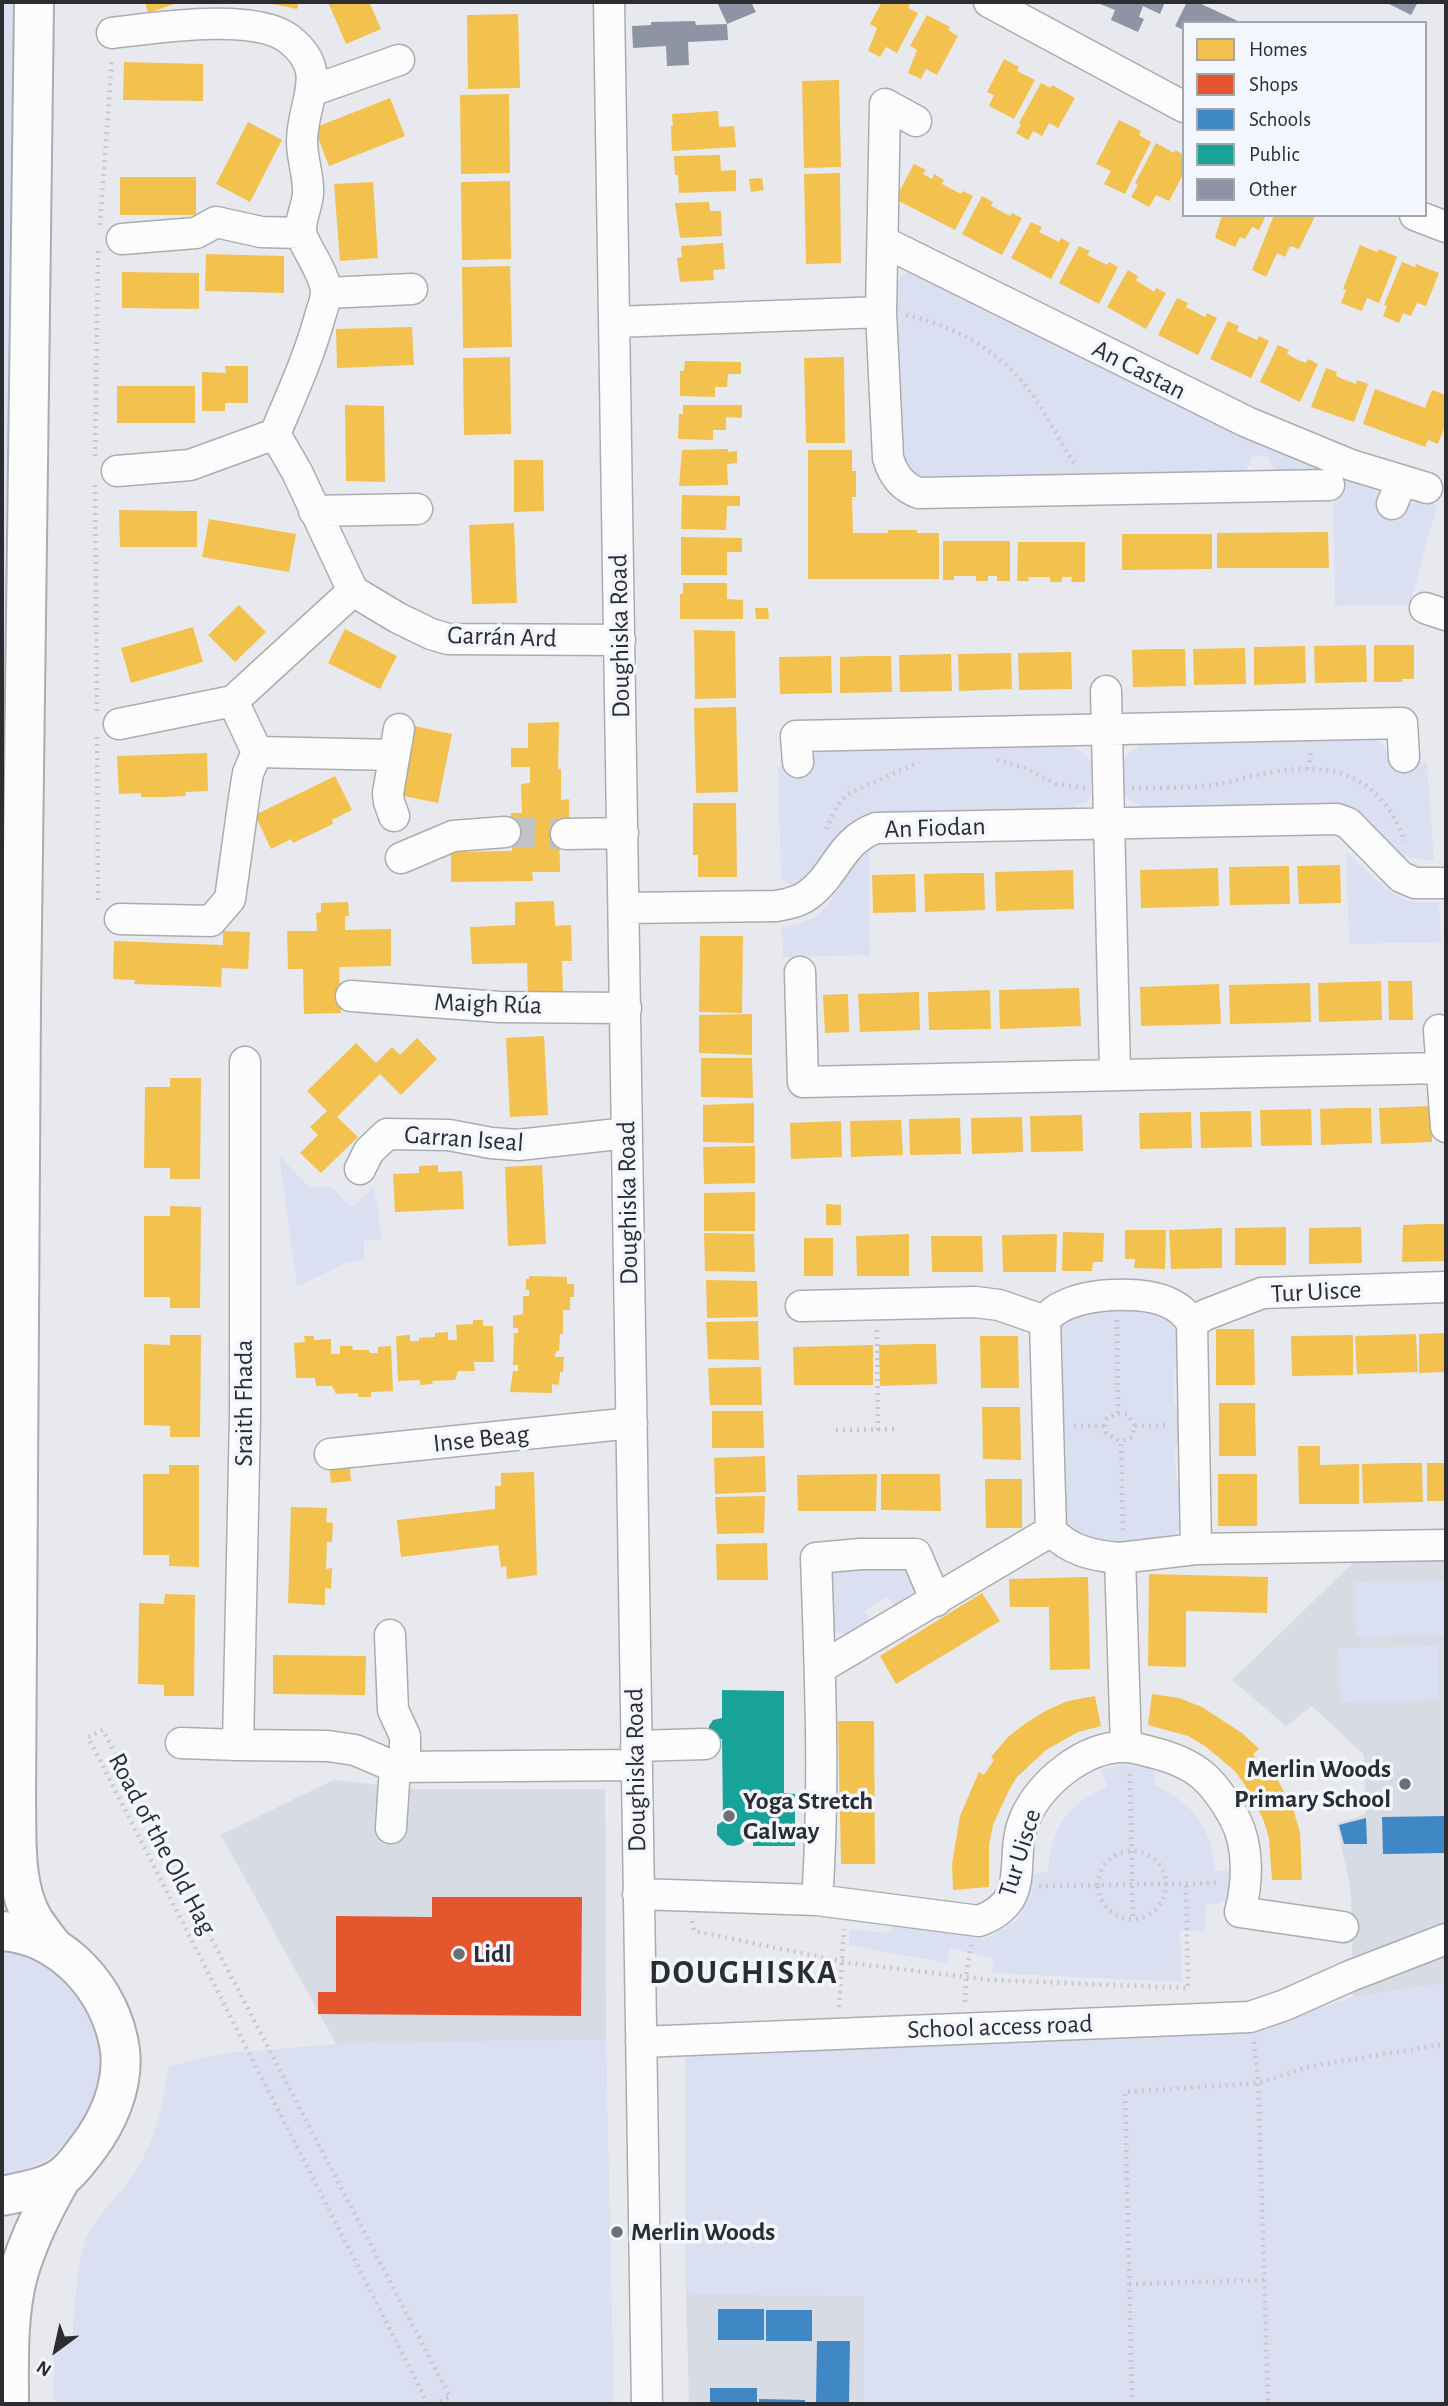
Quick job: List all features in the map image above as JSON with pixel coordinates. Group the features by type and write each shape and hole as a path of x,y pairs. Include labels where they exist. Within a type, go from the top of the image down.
{"main road":[{"path":"34,2 21,1002 16,1800 17,1855 22,1887 33,1919 54,1948"},
{"path":"2,1931 27,1935 70,1958 94,1984 111,2016 120,2051 115,2098 108,2116 93,2142 62,2177 40,2216 17,2276 9,2355 9,2404"},
{"path":"2,2196 26,2191 62,2177"}],"street":[{"name":"Doughiska Road","path":"609,2 647,2404"},
{"path":"989,2 1182,106"},
{"path":"112,33 214,12 270,29 287,37 304,52 312,68 311,92 301,144 308,194 301,233 326,293 310,351 275,434 190,465 117,471"},
{"path":"311,92 399,60"},
{"path":"916,121 885,104 881,312 888,458 901,483 919,493 1093,489 1259,474 1329,485"},
{"path":"1420,217 1446,227"},
{"path":"122,239 196,233 216,222 261,232 301,233"},
{"name":"An Castan","path":"884,242 1247,422 1407,491"},
{"path":"326,293 412,289"},
{"path":"615,322 881,312"},
{"path":"119,724 233,701 353,591 297,472 275,434"},
{"path":"314,511 417,509"},
{"name":"Garrán Ard","path":"353,591 398,618 447,639 620,640"},
{"path":"1106,691 1115,1074"},
{"path":"120,919 211,921 230,899 248,773 257,752 233,701"},
{"path":"797,749 1108,729 1402,723 1404,757"},
{"path":"257,752 396,742 388,802 394,816"},
{"name":"An Fiodan","path":"624,908 776,906 793,902 808,895 821,882 861,834 876,828 1337,819 1348,823 1401,877 1415,883 1446,883"},
{"path":"401,858 453,836 505,832"},
{"path":"566,834 623,833"},
{"path":"800,972 803,1082 1441,1068"},
{"name":"Maigh Rúa","path":"351,996 500,1007 626,1008"},
{"path":"1439,1030 1446,1126"},
{"name":"Sraith Fhada","path":"238,1745 244,1416 245,1062"},
{"name":"Garran Iseal","path":"360,1169 369,1151 387,1134 449,1135 518,1146 628,1133"},
{"name":"Tur Uisce","path":"1192,1323 1205,1315 1262,1293 1446,1287"},
{"path":"1196,1549 1192,1323 1181,1309 1149,1296 1083,1297 1058,1307 1050,1312 1045,1321 1051,1531 1062,1542 1099,1556 1127,1546 1196,1549 1446,1545"},
{"path":"802,1306 975,1302 999,1305 1045,1321"},
{"name":"Inse Beag","path":"330,1454 632,1423"},
{"path":"820,1668 1051,1531"},
{"path":"1127,1546 1128,1747"},
{"path":"817,1900 820,1864 820,1668 817,1558 861,1554 926,1554 936,1601"},
{"path":"390,1635 393,1710 405,1736 391,1828"},
{"path":"181,1743 328,1746 355,1750 400,1767 636,1756 705,1744"},
{"name":"Tur Uisce","path":"638,1894 817,1900 975,1920 994,1915 1005,1907 1015,1886 1024,1819 1037,1797 1061,1773 1081,1760 1101,1750 1128,1747 1175,1758 1198,1772 1219,1791 1244,1836 1245,1883 1240,1912 1343,1927"},
{"name":"School access road","path":"641,2042 1250,2017 1446,1940"}],"path":[{"path":"881,312 939,324 990,352 1027,387 1093,489"},
{"path":"877,1304 878,1430"},
{"path":"1105,1320 1129,1319"},
{"path":"1118,1320 1118,1413"},
{"path":"1118,1413 1127,1414 1135,1426 1132,1437 1121,1441 1106,1433 1105,1426 1107,1418 1118,1413"},
{"path":"836,1430 897,1429"},
{"path":"1121,1441 1123,1534 1127,1546"},
{"name":"Road of the Old Hag","path":"103,1730 450,2397 431,2404 88,1737 103,1730"},
{"path":"1128,1747 1133,1920"},
{"path":"1132,1851 1142,1852 1159,1865 1166,1884 1160,1905 1144,1917 1133,1920 1116,1916 1108,1910 1102,1904 1097,1886 1098,1875 1111,1857 1132,1851"},
{"path":"1015,1886 1245,1883"},
{"path":"689,1895 694,1931 841,1961 992,1980 1188,1988 1186,1884"},
{"path":"838,2013 847,1903"},
{"path":"965,2007 966,1975 975,1920"},
{"path":"1250,2017 1258,2083 1269,2404"},
{"path":"1132,2404 1125,2092 1258,2083 1311,2066 1446,2044"},
{"path":"1129,2284 1264,2280"}],"shaded area":[{"path":"2,2 21,2 2,1459"},
{"path":"911,270 1379,488 1382,493 1406,506 1420,500 1437,504 1410,605 1335,606 1333,474 1277,472 1268,456 1252,457 1243,473 923,484 900,465 895,311 898,282 901,276"},
{"path":"1374,738 1384,748 1389,762 1427,762 1434,861 1399,856 1376,831 1139,809 1138,804 1130,801 1122,792 1124,760 1138,748 1138,741"},
{"path":"1072,742 1073,748 1081,751 1091,761 1091,796 1086,803 1076,805 1076,811 865,815 837,836 799,889 781,879 778,766 808,766 817,749"},
{"path":"869,851 870,955 783,957 782,927 815,917 833,898 857,862"},
{"path":"1346,852 1394,894 1410,901 1439,902 1441,942 1349,944"},
{"path":"279,1155 305,1183 313,1187 331,1187 352,1207 374,1187 382,1239 364,1241 364,1259 344,1264 297,1287"},
{"path":"1075,1308 1161,1308 1181,1333 1184,1360 1174,1370 1174,1405 1184,1408 1184,1440 1175,1446 1176,1480 1186,1488 1185,1520 1175,1535 1161,1544 1103,1547 1062,1534 1054,1489 1066,1483 1067,1447 1056,1440 1055,1412 1063,1404 1063,1348 1052,1344 1052,1330"},
{"name":"Merlin Woods Primary School","path":"1356,1560 1446,1560 1446,1983 1353,1997 1351,1892 1337,1824 1365,1814 1364,1755 1312,1706 1286,1726 1232,1680"},
{"path":"901,1564 915,1573 917,1595 898,1611 887,1596 864,1611 874,1626 853,1637 835,1632 829,1627 825,1580 834,1568"},
{"path":"1446,1580 1446,1635 1356,1637 1355,1582"},
{"path":"1438,1646 1439,1700 1340,1702 1339,1648"},
{"path":"1120,1765 1156,1768 1154,1785 1179,1800 1198,1818 1209,1841 1215,1870 1230,1871 1231,1885 1226,1900 1206,1905 1205,1931 1180,1931 1182,1982 991,1973 994,1959 950,1948 946,1963 849,1945 850,1929 889,1933 895,1925 985,1939 1014,1922 1020,1916 1029,1892 1029,1874 1048,1872 1053,1842 1063,1819 1081,1802 1107,1787 1101,1769"},
{"path":"333,1780 416,1789 605,1789 606,2040 336,2044 221,1835"},
{"path":"2,1949 42,1962 75,1990 93,2020 100,2052 97,2085 86,2116 66,2143 37,2164 2,2177"},
{"path":"1446,1983 1446,2404 864,2404 864,2296 686,2293 685,2050 1272,2023 1353,1997"},
{"path":"606,2040 614,2404 54,2404 54,2342 72,2342 77,2278 85,2241 93,2225 129,2181 145,2154 160,2111 169,2066 226,2053 336,2044"},
{"path":"686,2293 864,2296 864,2404 689,2404"}],"building: Homes":[{"path":"145,2 180,2 148,13"},
{"path":"263,2 299,2 297,9"},
{"path":"328,2 369,2 381,29 346,44"},
{"path":"882,2 904,2 910,5 908,8 918,13 897,53 886,47 880,57 868,51 877,28 870,24"},
{"path":"518,14 520,88 468,89 467,15"},
{"path":"927,15 950,27 948,30 958,36 937,75 926,69 921,79 908,73 917,50 910,46"},
{"path":"1004,59 1019,67 1017,71 1035,80 1014,119 989,106 994,95 987,92"},
{"path":"124,62 203,64 203,101 123,100"},
{"path":"839,80 841,167 804,168 802,81"},
{"path":"1041,83 1051,88 1052,85 1075,98 1058,128 1049,123 1042,136 1033,131 1028,140 1016,133"},
{"path":"509,94 510,173 461,174 460,95"},
{"path":"390,98 405,136 329,166 314,128"},
{"path":"718,111 719,127 734,126 736,147 672,151 672,114"},
{"path":"1119,120 1141,131 1139,135 1151,142 1125,194 1104,184 1111,171 1096,164"},
{"path":"248,122 282,140 250,202 216,184"},
{"path":"1156,143 1174,153 1175,150 1182,154 1182,177 1169,201 1156,195 1149,207 1131,197 1138,185 1135,183"},
{"path":"720,155 721,171 736,170 736,191 679,193 674,156"},
{"path":"914,164 926,170 923,174 932,179 934,174 944,180 942,184 961,194 963,191 973,196 955,230 895,199"},
{"path":"840,173 841,263 806,264 804,174"},
{"path":"120,177 196,177 196,215 120,215"},
{"path":"762,178 764,190 751,192 749,179"},
{"path":"510,181 511,259 462,260 461,182"},
{"path":"373,182 378,258 340,261 334,184"},
{"path":"982,196 993,202 991,206 1010,216 1012,213 1022,218 1002,255 962,234"},
{"path":"709,202 710,211 721,211 722,236 680,238 675,203"},
{"path":"1221,217 1265,217 1259,230 1252,227 1245,239 1240,237 1235,247 1215,238"},
{"path":"1273,217 1315,217 1299,249 1290,246 1285,257 1277,253 1266,277 1252,270"},
{"path":"1031,222 1042,227 1039,232 1059,242 1061,238 1070,243 1051,279 1011,258"},
{"path":"723,243 725,269 713,270 714,280 680,282 677,258 682,257 681,246"},
{"path":"1360,245 1397,257 1379,303 1367,298 1362,311 1341,303 1346,290 1343,289"},
{"path":"1079,246 1090,251 1087,255 1107,265 1109,262 1118,267 1099,304 1059,283"},
{"path":"206,254 284,256 284,293 205,291"},
{"path":"1402,262 1439,273 1426,306 1417,303 1411,316 1403,313 1399,323 1383,316 1387,306 1384,305"},
{"path":"510,266 512,347 463,348 462,267"},
{"path":"1128,270 1138,276 1136,280 1154,292 1156,288 1166,293 1146,329 1107,307"},
{"path":"122,272 199,273 199,309 122,308"},
{"path":"1177,298 1188,303 1186,307 1205,317 1207,313 1217,318 1198,355 1158,335"},
{"path":"1228,321 1239,326 1237,331 1257,340 1259,336 1269,341 1251,378 1210,359"},
{"path":"412,327 414,365 337,368 336,329"},
{"path":"1278,345 1289,350 1287,354 1296,359 1306,363 1308,359 1318,364 1300,402 1260,382"},
{"path":"510,357 511,434 464,435 463,358"},
{"path":"844,357 845,443 806,443 804,358"},
{"path":"685,361 741,362 741,374 728,374 727,387 715,387 715,397 680,396 680,371 684,371"},
{"path":"225,366 248,366 248,403 225,403 225,411 202,411 202,372 226,373"},
{"path":"1326,368 1337,372 1336,376 1345,380 1368,384 1354,422 1311,407"},
{"path":"117,386 195,386 195,423 117,423"},
{"path":"1375,389 1425,408 1432,390 1446,395 1446,423 1438,444 1428,440 1425,447 1363,424"},
{"path":"345,405 384,406 385,482 346,481"},
{"path":"683,405 742,405 742,418 726,417 726,430 713,430 713,440 678,439 679,414 683,414"},
{"path":"728,449 728,452 737,451 737,463 727,464 728,485 679,486 682,450"},
{"path":"808,450 852,450 852,471 856,471 856,497 852,497 853,533 917,530 917,533 939,533 939,579 808,579"},
{"path":"514,460 543,460 544,511 514,512"},
{"path":"682,495 740,496 740,506 727,506 726,530 681,529"},
{"path":"119,510 197,511 197,547 120,547"},
{"path":"209,519 296,534 289,572 202,557"},
{"path":"514,523 517,603 472,604 469,525"},
{"path":"1328,532 1329,568 1217,568 1217,533"},
{"path":"1122,534 1212,534 1212,569 1122,570"},
{"path":"681,537 742,538 742,552 727,552 727,575 681,575"},
{"path":"943,541 1010,541 1010,581 997,581 997,576 988,576 988,581 976,581 976,576 954,576 954,580 943,580"},
{"path":"1018,542 1085,542 1085,582 1071,582 1072,577 1062,577 1062,582 1050,582 1050,577 1028,577 1029,581 1017,581"},
{"path":"683,583 727,583 727,599 743,600 743,619 680,619"},
{"path":"239,605 266,632 235,662 208,635"},
{"path":"755,608 768,608 769,619 756,619"},
{"path":"193,627 203,662 131,683 121,648"},
{"path":"345,629 397,656 380,689 328,663"},
{"path":"694,630 735,631 736,698 695,699"},
{"path":"1366,645 1367,682 1315,683 1314,646"},
{"path":"1374,645 1414,645 1414,679 1374,682"},
{"path":"1305,646 1306,683 1254,685 1254,647"},
{"path":"1245,648 1246,684 1194,685 1193,649"},
{"path":"1185,649 1186,686 1133,687 1132,650"},
{"path":"1071,652 1072,689 1019,690 1018,653"},
{"path":"1011,653 1012,689 959,691 958,654"},
{"path":"951,654 952,691 900,692 899,655"},
{"path":"831,656 832,693 780,694 779,657"},
{"path":"891,656 892,692 840,693 840,657"},
{"path":"736,707 738,792 696,793 694,708"},
{"path":"559,722 558,769 561,769 561,800 569,799 569,818 559,818 560,872 532,872 533,881 451,882 451,852 512,851 511,813 522,813 521,784 530,783 530,767 511,767 511,748 528,748 528,723"},
{"path":"414,726 452,734 438,803 399,795"},
{"path":"207,753 208,791 163,797 141,797 141,793 119,794 117,756"},
{"path":"335,776 352,810 332,820 333,824 293,843 291,839 271,849 255,815"},
{"path":"693,803 736,803 737,877 698,877 698,855 693,855"},
{"path":"1340,865 1341,903 1299,904 1297,866"},
{"path":"1289,866 1290,904 1230,905 1229,867"},
{"path":"1218,868 1219,906 1141,908 1140,870"},
{"path":"1073,870 1074,909 996,911 995,872"},
{"path":"984,873 985,910 925,912 924,874"},
{"path":"915,874 916,912 873,913 872,875"},
{"path":"554,901 555,926 571,925 572,961 562,961 563,994 528,995 527,963 472,964 470,927 515,925 515,902"},
{"path":"348,902 349,916 345,916 345,930 391,929 391,966 339,967 341,1013 304,1014 303,969 288,969 287,931 317,931 316,913 321,912 321,903"},
{"path":"223,931 250,932 248,969 222,968 221,987 134,984 135,980 113,979 114,941 223,945"},
{"path":"700,936 743,936 742,1013 699,1012"},
{"path":"1381,981 1382,1020 1319,1022 1318,983"},
{"path":"1388,981 1412,981 1413,1020 1389,1020"},
{"path":"1310,983 1311,1022 1230,1024 1229,985"},
{"path":"1219,984 1221,1024 1141,1026 1140,987"},
{"path":"1079,988 1081,1026 1000,1029 999,990"},
{"path":"990,990 991,1029 929,1030 928,992"},
{"path":"919,992 920,1030 860,1032 858,994"},
{"path":"848,994 849,1032 825,1033 823,995"},
{"path":"752,1014 752,1055 699,1053 699,1015"},
{"path":"544,1036 548,1115 510,1117 506,1038"},
{"path":"417,1038 437,1059 401,1095 380,1074 337,1117 358,1137 321,1173 300,1153 318,1135 310,1127 327,1111 307,1091 356,1043 376,1063 392,1047 400,1055"},
{"path":"701,1058 752,1058 753,1098 701,1097"},
{"path":"170,1078 201,1078 200,1179 170,1179 170,1168 144,1168 145,1087 170,1087"},
{"path":"754,1103 754,1143 703,1142 703,1105"},
{"path":"1431,1106 1432,1142 1381,1144 1379,1108"},
{"path":"1371,1108 1372,1143 1321,1145 1320,1109"},
{"path":"1311,1109 1312,1145 1261,1146 1260,1110"},
{"path":"1251,1111 1252,1147 1201,1148 1200,1112"},
{"path":"1191,1112 1192,1148 1140,1149 1139,1113"},
{"path":"1082,1115 1083,1151 1031,1152 1030,1116"},
{"path":"1022,1117 1023,1152 972,1154 971,1118"},
{"path":"960,1118 961,1154 910,1155 909,1119"},
{"path":"901,1120 903,1155 851,1157 850,1121"},
{"path":"841,1121 842,1157 791,1159 790,1123"},
{"path":"755,1146 755,1183 704,1184 703,1147"},
{"path":"438,1165 438,1172 462,1171 464,1209 395,1212 393,1174 419,1173 419,1166"},
{"path":"542,1165 546,1244 508,1246 505,1167"},
{"path":"755,1192 755,1231 704,1231 704,1193"},
{"path":"826,1204 841,1205 841,1225 826,1225"},
{"path":"170,1206 201,1207 200,1308 170,1308 170,1297 144,1297 144,1216 170,1216"},
{"path":"1446,1224 1446,1261 1402,1262 1403,1225"},
{"path":"1286,1227 1286,1265 1235,1265 1235,1228"},
{"path":"1361,1227 1362,1263 1309,1264 1309,1228"},
{"path":"1222,1228 1222,1268 1171,1269 1169,1230"},
{"path":"1125,1230 1166,1230 1165,1269 1134,1268 1135,1259 1125,1259"},
{"path":"1063,1232 1104,1233 1103,1262 1093,1262 1092,1271 1062,1271"},
{"path":"704,1233 754,1234 755,1272 705,1271"},
{"path":"909,1234 909,1276 857,1276 856,1236"},
{"path":"1057,1234 1056,1272 1003,1272 1002,1235"},
{"path":"931,1236 982,1236 983,1272 932,1272"},
{"path":"804,1238 833,1238 833,1276 804,1276"},
{"path":"529,1276 567,1277 567,1284 574,1284 570,1310 563,1310 563,1334 560,1334 559,1351 556,1351 555,1357 564,1357 563,1372 560,1372 559,1385 552,1384 552,1393 510,1392 513,1371 518,1371 518,1365 513,1365 514,1333 518,1333 518,1328 513,1328 513,1316 523,1314 523,1296 529,1296 526,1279 529,1279"},
{"path":"706,1280 757,1281 758,1317 707,1318"},
{"path":"473,1320 483,1320 483,1326 493,1326 494,1362 474,1362 475,1371 458,1371 455,1380 432,1381 433,1384 420,1385 420,1380 398,1381 396,1336 410,1335 410,1341 419,1341 419,1338 435,1337 435,1333 448,1332 448,1340 457,1340 456,1325 473,1324"},
{"path":"758,1321 759,1360 708,1359 706,1322"},
{"path":"1216,1329 1254,1329 1255,1385 1216,1385"},
{"path":"1446,1333 1446,1372 1419,1373 1419,1334"},
{"path":"1416,1334 1418,1372 1357,1374 1355,1336"},
{"path":"170,1335 201,1335 200,1437 170,1437 170,1426 144,1425 144,1344 170,1345"},
{"path":"1353,1335 1353,1375 1292,1376 1291,1336"},
{"path":"304,1336 314,1336 314,1340 331,1339 331,1354 340,1354 340,1346 352,1346 353,1350 378,1353 378,1347 391,1346 393,1391 371,1392 371,1397 358,1397 358,1393 336,1394 332,1386 316,1386 315,1378 296,1378 294,1343 305,1342"},
{"path":"980,1336 1018,1336 1019,1388 981,1388"},
{"path":"936,1344 937,1384 880,1386 879,1345"},
{"path":"873,1345 873,1385 794,1385 793,1347"},
{"path":"761,1367 762,1405 710,1405 708,1368"},
{"path":"1219,1403 1255,1403 1256,1456 1219,1456"},
{"path":"982,1407 1020,1407 1021,1460 983,1459"},
{"path":"712,1411 763,1411 764,1448 712,1448"},
{"path":"1298,1446 1320,1446 1320,1465 1359,1464 1359,1504 1299,1504"},
{"path":"765,1456 766,1492 715,1494 714,1458"},
{"path":"349,1462 351,1481 331,1483 329,1463"},
{"path":"1422,1463 1423,1502 1363,1503 1362,1464"},
{"path":"1427,1463 1446,1463 1446,1501 1427,1501"},
{"path":"169,1465 199,1465 199,1567 169,1566 169,1555 143,1555 143,1474 169,1474"},
{"path":"534,1472 537,1575 507,1579 506,1566 501,1567 498,1545 401,1557 397,1520 495,1509 495,1486 501,1486 501,1473"},
{"path":"877,1474 876,1511 798,1511 797,1475"},
{"path":"881,1474 940,1474 941,1511 881,1510"},
{"path":"1218,1474 1257,1474 1257,1526 1218,1526"},
{"path":"985,1479 1022,1479 1022,1528 986,1528"},
{"path":"765,1496 764,1533 717,1534 715,1497"},
{"path":"291,1507 327,1508 326,1522 333,1523 332,1542 327,1542 326,1569 332,1568 331,1589 325,1588 325,1605 288,1603"},
{"path":"767,1543 768,1580 717,1580 716,1544"},
{"path":"1149,1574 1268,1577 1267,1613 1186,1611 1186,1667 1148,1666"},
{"path":"1088,1577 1090,1669 1050,1670 1049,1607 1010,1607 1009,1579"},
{"path":"982,1593 1000,1621 896,1684 880,1656"},
{"path":"165,1594 195,1595 194,1696 164,1696 164,1685 138,1684 139,1603 164,1604"},
{"path":"273,1655 366,1656 365,1695 273,1694"},
{"path":"1152,1694 1179,1698 1202,1707 1242,1733 1259,1749 1253,1754 1265,1771 1271,1767 1293,1809 1300,1832 1302,1880 1272,1880 1269,1838 1263,1819 1245,1785 1235,1771 1205,1746 1188,1736 1148,1725"},
{"path":"1095,1696 1101,1726 1078,1732 1046,1750 1017,1777 1009,1790 993,1825 989,1844 989,1887 953,1890 952,1864 960,1816 979,1772 984,1775 994,1760 991,1757 1008,1737 1026,1723 1068,1701"},
{"path":"838,1721 874,1721 875,1864 841,1864"}],"building: Shops":[{"name":"Lidl","path":"432,1897 582,1897 581,2016 318,2014 318,1992 336,1992 336,1916 432,1917"}],"building: Schools":[{"path":"1446,1816 1446,1853 1383,1854 1382,1817"},
{"path":"1366,1818 1367,1844 1344,1844 1339,1825"},
{"path":"718,2309 764,2309 764,2340 718,2340"},
{"path":"766,2310 812,2310 812,2341 766,2341"},
{"path":"817,2341 850,2341 849,2404 816,2404"},
{"path":"710,2388 757,2388 757,2404 710,2404"},
{"path":"759,2399 805,2400 805,2404 759,2404"}],"building: Public":[{"path":"722,1690 784,1691 784,1793 795,1794 795,1846 753,1846 753,1837 734,1846 727,1845 717,1835 717,1825 723,1821 722,1739 716,1739 709,1732 709,1726 713,1720 722,1718"}],"building: Other":[{"path":"717,2 751,2 756,12 727,24"},
{"path":"1095,2 1165,2 1160,14 1143,6 1139,17 1144,19 1138,32 1111,20 1115,10"},
{"path":"1187,2 1197,2 1238,21 1182,21 1182,29 1175,26"},
{"path":"1418,2 1411,15 1389,4"},
{"path":"695,21 696,25 727,24 728,40 688,42 689,65 667,66 666,46 633,48 632,26 651,25 651,22"}],"tunnel":[{"path":"505,832 566,834"}],"place":[{"name":"Merlin Woods Primary School","path":"1405,1784"},
{"name":"Yoga Stretch Galway","path":"729,1816"},
{"name":"Lidl","path":"459,1954"},
{"name":"Merlin Woods","path":"617,2232"}],"district":[{"name":"DOUGHISKA","path":"744,1973"}]}
